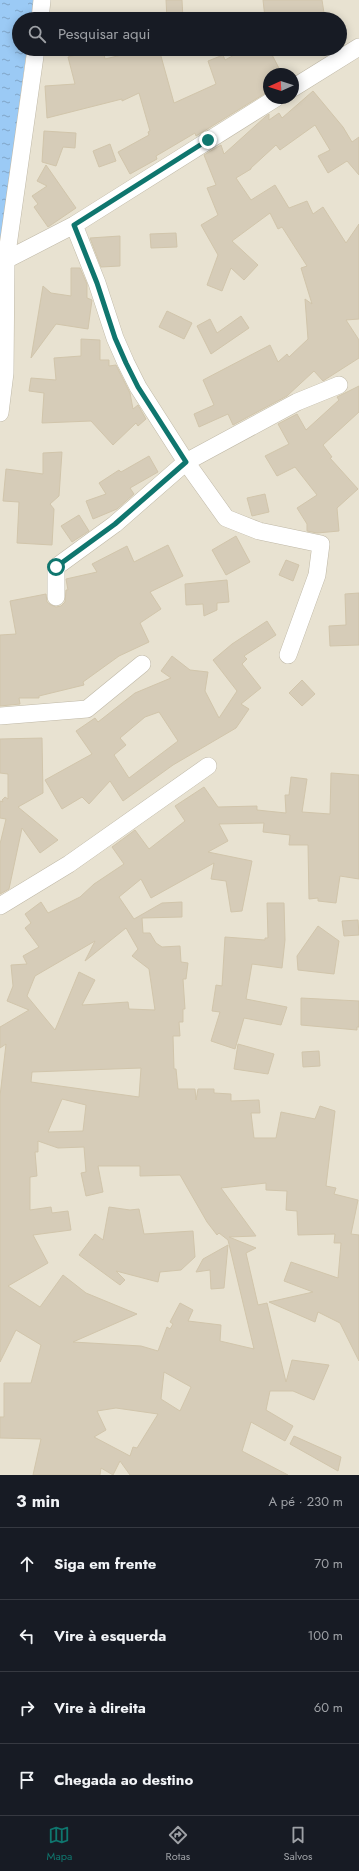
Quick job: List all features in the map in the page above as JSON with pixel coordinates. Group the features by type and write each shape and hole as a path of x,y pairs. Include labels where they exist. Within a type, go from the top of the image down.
{"street":[{"path":"41,12 42,0"},
{"path":"347,54 359,47"},
{"path":"0,413 5,373 6,260 35,56"},
{"path":"299,84 345,56"},
{"path":"6,260 74,225 266,104"},
{"path":"74,225 97,283 115,338 138,387 186,462 226,518 259,531 322,544 318,575 288,655"},
{"path":"56,597 56,567 115,524 186,462 297,402 339,385"},
{"path":"0,716 87,709 142,664"},
{"path":"0,906 69,864 208,766"}],"shaded area":[{"path":"36,0 359,0 359,1475 0,1475 0,249 28,56 347,56 347,12 34,12"}],"water":[{"path":"0,0 34,0 32,12 12,12 12,56 26,56 0,248"}],"building":[{"path":"166,0 182,0 183,12 167,12"},
{"path":"263,0 322,0 324,12 264,12"},
{"path":"72,56 104,56 105,59 117,56 161,56 174,103 216,84 208,61 220,56 223,56 225,60 232,56 273,56 279,68 263,68 263,95 196,136 195,133 156,156 157,159 130,174 118,152 149,135 148,132 150,131 139,93 122,101 122,99 47,118 45,86 75,84 68,57"},
{"path":"313,91 343,127 352,142 359,137 359,175 347,161 328,173 318,156 330,150 315,125 280,150 276,145 251,169 236,178 251,200 275,185 289,208 307,201 313,214 323,207 346,243 359,224 359,319 346,320 359,340 359,358 323,381 314,371 287,396 233,425 228,414 199,427 194,414 214,405 203,380 270,345 278,362 287,354 289,357 308,339 305,299 312,304 301,268 307,266 282,227 278,229 270,213 232,241 258,265 244,280 231,268 222,291 207,285 218,255 201,225 218,215 207,188 216,185 204,155 221,145 224,154 269,114 269,120 279,113 282,118"},
{"path":"44,131 76,133 75,148 63,147 56,166 42,162"},
{"path":"110,144 116,161 99,167 93,151"},
{"path":"46,165 76,208 48,227 34,207 38,204 32,196 47,186 37,181"},
{"path":"176,233 177,247 151,248 150,234"},
{"path":"120,236 120,266 101,267 90,238"},
{"path":"71,268 80,268 87,284 87,298 92,300 88,329 56,324 31,358 43,286 51,293 71,296"},
{"path":"167,311 192,323 184,339 159,327"},
{"path":"241,316 249,328 211,354 197,326 210,319 217,333"},
{"path":"81,339 100,340 100,360 109,360 109,366 116,365 130,393 133,409 138,405 146,419 138,426 136,423 113,445 91,421 42,423 44,393 29,391 31,378 56,380 54,358 81,356"},
{"path":"359,386 359,412 323,445 332,457 330,458 358,489 337,508 339,531 317,533 307,531 307,524 297,508 317,495 295,467 277,476 265,456 289,444 278,424 297,414 306,430 339,400 337,397"},
{"path":"62,452 59,496 50,504 54,509 52,545 17,543 19,502 3,501 6,469 43,474 43,453"},
{"path":"149,456 158,472 130,488 134,494 117,509 93,519 86,501 106,494 99,483 119,470 121,472"},
{"path":"265,494 269,512 252,516 247,498"},
{"path":"79,515 89,531 72,542 61,526"},
{"path":"236,536 250,562 226,575 212,550"},
{"path":"168,545 183,576 150,592 161,609 140,623 149,642 119,656 83,682 84,685 39,696 39,698 19,698 20,704 0,706 0,635 16,634 10,601 46,594 47,602 56,607 61,606 65,602 66,590 68,590 66,579 97,572 92,564 127,546 134,562"},
{"path":"286,560 299,565 293,581 279,575"},
{"path":"227,580 229,602 217,603 217,610 204,616 203,604 186,605 185,584"},
{"path":"359,593 359,645 330,646 329,626 346,625 345,594"},
{"path":"267,621 276,635 244,656 247,659 242,664 261,688 241,704 249,709 236,728 173,765 123,801 110,781 89,804 82,797 62,809 45,780 92,754 76,731 95,718 98,722 135,693 171,678 161,671 172,656 190,670 208,672 205,691 219,718 237,691 213,660 232,644","holes":["159,712 178,741 129,778 114,755 126,745 120,738 145,717"]},
{"path":"302,680 315,694 302,706 289,693"},
{"path":"42,738 43,793 18,807 58,840 40,853 22,828 9,889 0,894 0,844 6,819 0,818 0,801 3,802 2,800 5,797 8,799 8,774 0,773 0,739"},
{"path":"331,773 359,775 359,879 340,876 336,903 318,901 318,898 309,899 308,845 289,845 290,835 263,832 264,823 219,824 228,841 208,852 252,861 242,911 231,912 226,881 211,879 214,863 151,898 141,879 119,897 134,919 162,903 182,902 182,917 142,918 143,933 150,933 156,943 162,947 180,946 181,962 188,963 186,979 183,979 185,1009 183,1009 183,1022 179,1022 180,1036 173,1036 174,1069 176,1069 178,1089 195,1089 196,1100 198,1089 214,1089 214,1093 231,1094 231,1101 259,1100 260,1113 251,1113 254,1138 276,1138 281,1112 315,1119 320,1106 335,1111 326,1186 336,1188 334,1194 358,1200 351,1234 359,1235 359,1361 340,1323 318,1312 315,1322 269,1302 313,1292 284,1281 291,1262 338,1278 341,1243 334,1243 335,1234 298,1235 297,1211 286,1210 287,1191 266,1190 266,1183 221,1188 256,1236 229,1237 256,1248 246,1253 258,1305 267,1303 286,1382 292,1360 329,1365 314,1400 293,1391 270,1391 266,1410 293,1426 285,1441 251,1422 242,1451 288,1475 130,1475 120,1461 113,1475 101,1468 100,1475 33,1475 41,1439 0,1438 0,1417 4,1417 4,1383 31,1383 41,1345 16,1330 0,1362 0,1096 6,1044 0,1048 0,1027 29,1010 7,1001 13,986 11,965 27,964 23,956 39,947 25,928 31,923 25,914 41,902 48,913 80,897 94,884 124,864 112,847 135,830 149,849 185,821 175,806 204,787 218,807 257,806 257,810 286,813 285,795 289,795 291,777 307,779 302,812 330,814","holes":["126,928 138,949 132,956 149,969 155,1010 129,1009 128,1002 82,1005 95,980 79,972 55,1030 27,996 35,976 95,941 85,961","141,1068 139,1097 31,1082 32,1072","62,1099 86,1105 83,1131 48,1132","38,1141 58,1148 84,1147 86,1172 81,1173 86,1196 103,1192 98,1166 140,1166 140,1176 180,1175 207,1222 217,1235 219,1233 228,1240 254,1349 220,1341 221,1325 188,1321 193,1310 180,1303 170,1322 173,1324 170,1329 167,1327 158,1351 141,1346 73,1342 137,1314 86,1293 63,1275 40,1307 8,1286 48,1263 33,1235 71,1230 68,1211 52,1213 51,1207 30,1210 30,1177 37,1176 35,1152 38,1152","164,1372 191,1387 180,1411 161,1399","116,1408 158,1414 137,1448 133,1447 130,1456 94,1437 106,1430 97,1411"]},
{"path":"267,903 284,903 285,940 282,968 252,964 246,999 287,1007 281,1025 244,1018 235,1049 211,1041 220,1012 212,1011 216,985 222,986 225,937 265,940 265,938 268,938"},
{"path":"358,920 359,935 344,936 342,921"},
{"path":"318,926 339,941 334,974 298,970 297,956"},
{"path":"301,998 359,1001 359,1027 357,1027 357,1030 301,1025"},
{"path":"238,1044 274,1054 268,1074 234,1069"},
{"path":"319,1051 320,1066 303,1067 302,1052"},
{"path":"109,1207 130,1210 139,1209 144,1234 193,1231 195,1257 181,1270 160,1272 158,1282 116,1271 125,1280 120,1285 79,1255 95,1234 103,1240"},
{"path":"228,1245 224,1288 211,1289 210,1270 196,1272 203,1259"},
{"path":"294,1436 341,1457 338,1471 290,1444"}],"route":[{"path":"56,567 115,524 186,462 138,387 126,363 115,338 97,283 74,225 208,140"}]}
